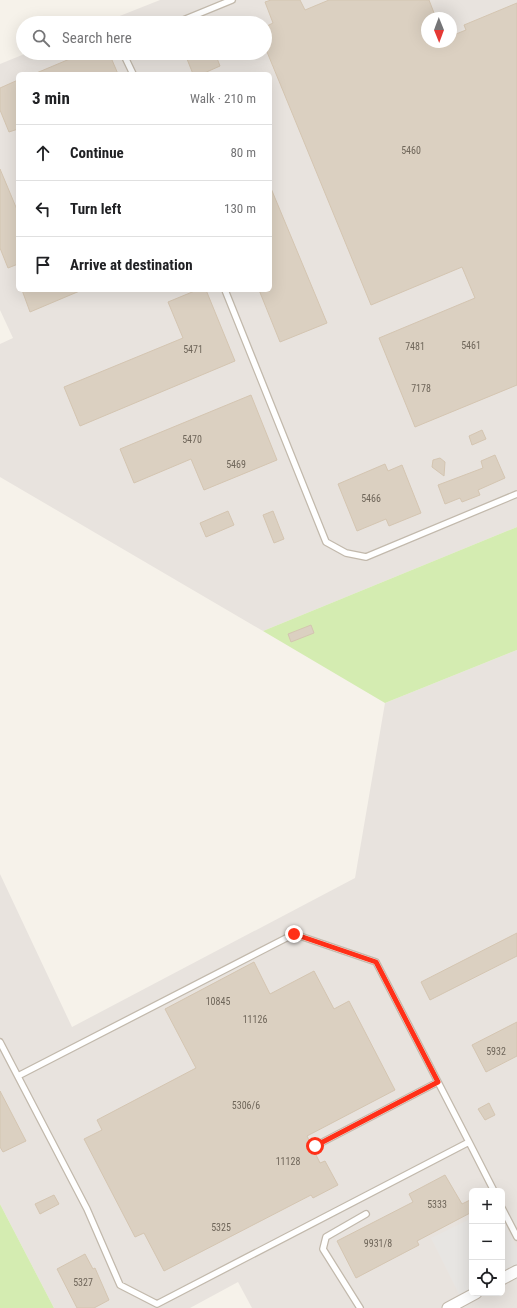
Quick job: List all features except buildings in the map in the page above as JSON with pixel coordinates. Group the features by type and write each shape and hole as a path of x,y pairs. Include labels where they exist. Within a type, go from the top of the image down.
{"street":[{"path":"505,1277 517,1271"},
{"path":"448,1308 470,1296"}],"lane":[{"path":"193,16 232,0"},
{"path":"126,60 132,72"},
{"path":"226,292 326,542 346,553 366,557 517,494"},
{"path":"18,1076 294,934 376,962 492,1188"},
{"path":"0,1042 87,1209 120,1285 157,1304 469,1142"},
{"path":"315,1146 438,1082"},
{"path":"360,1308 323,1249 326,1236 366,1214"},
{"path":"505,1214 517,1237"}],"shaded area":[{"path":"160,0 517,0 517,527 263,631 0,477 0,344 13,338 0,310 0,64 16,57 16,60 272,60 272,16 120,16"},
{"path":"517,650 517,1308 252,1308 238,1282 190,1308 54,1308 0,1204 0,874 72,1027 355,878 385,703"},
{"path":"469,1219 469,1291 460,1296 431,1238"},
{"path":"505,1224 517,1248 517,1267 505,1273"}],"green space":[{"path":"517,527 517,650 385,703 263,631"},
{"path":"0,1204 54,1308 0,1308"}],"route":[{"path":"294,934 376,962 438,1082 315,1146"}]}
